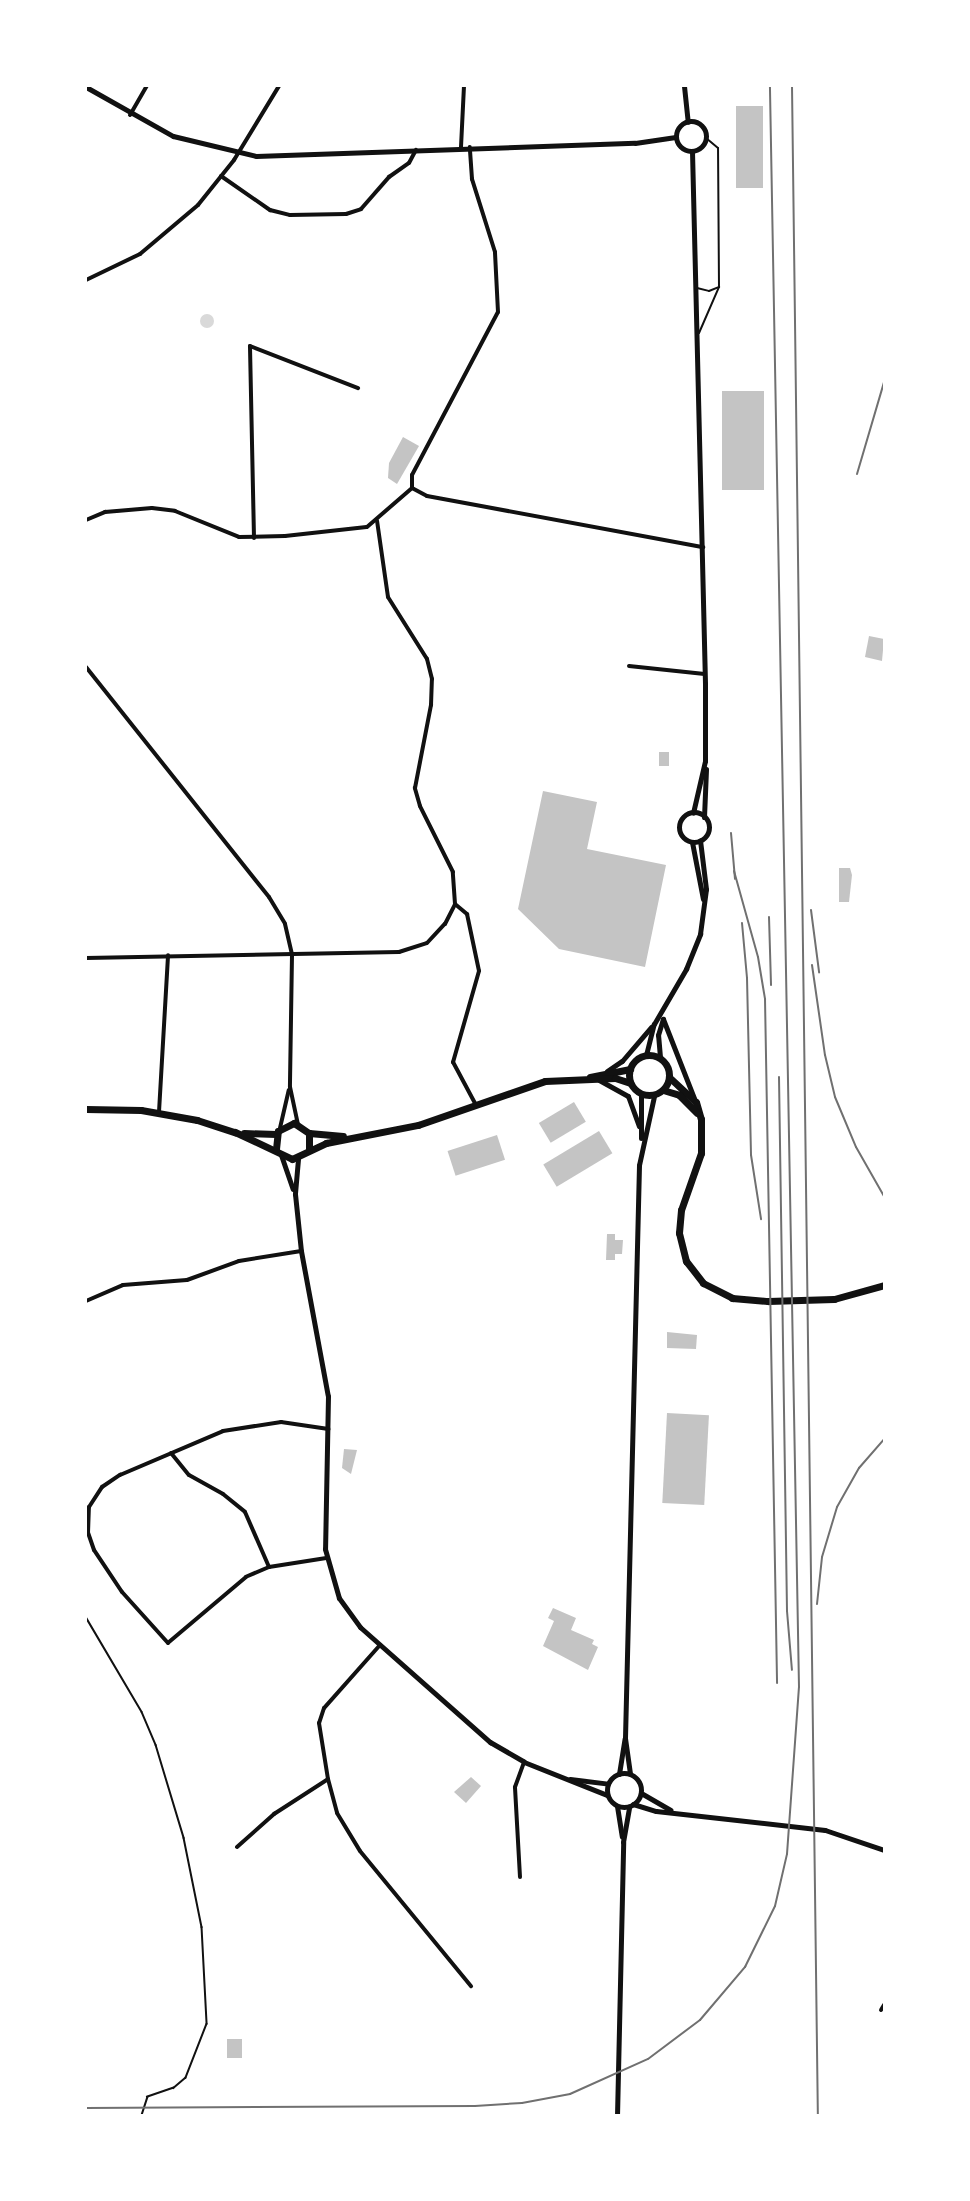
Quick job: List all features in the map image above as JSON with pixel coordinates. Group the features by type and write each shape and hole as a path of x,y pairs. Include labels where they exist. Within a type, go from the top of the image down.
{"main road":[{"path":"86,1109 159,1113 235,1132 298,1159 309,1150 352,1136 418,1125 524,1086 599,1077 630,1069 646,1055 660,1057 668,1066 670,1078 696,1102 701,1119 701,1153 678,1223 683,1253 697,1276 709,1287 732,1298 755,1301 845,1297 885,1286"},
{"path":"630,1069 630,1083"},
{"path":"599,1077 615,1078 630,1083 641,1094 654,1095 663,1090 670,1078"},
{"path":"663,1090 679,1095 701,1119"},
{"path":"235,1132 278,1131 298,1124 309,1133 352,1136"},
{"path":"278,1131 279,1152"},
{"path":"309,1133 309,1150"}],"street":[{"path":"130,115 147,86"},
{"path":"86,280 116,268 162,237 198,205 238,153 279,86"},
{"path":"462,147 464,86"},
{"path":"684,86 688,122"},
{"path":"86,87 130,115 173,136 256,156 462,147 635,143 676,137"},
{"path":"688,122 703,127 706,138 700,148 692,151 680,147 676,137 678,129 688,122"},
{"path":"412,488 412,475 498,312 495,252 472,179 470,147"},
{"path":"221,177 270,210 290,215 346,214 361,209 389,177 414,158 416,149"},
{"path":"692,151 699,333 705,761 708,784 704,817 708,831 700,840 692,842 684,838 679,830 682,819 693,813 705,761"},
{"path":"254,538 250,346 358,388"},
{"path":"86,520 105,512 152,508 175,511 239,537 254,538 367,527 377,521 396,497 412,488"},
{"path":"412,488 427,496 703,548"},
{"path":"86,958 168,955 314,956 418,948 446,924 455,904 453,872 420,806 415,788 431,705 432,679 427,659 388,597 377,521"},
{"path":"629,666 705,674"},
{"path":"86,668 268,897 285,924 292,955 290,1087 298,1124"},
{"path":"693,813 704,817"},
{"path":"639,1126 628,1096 599,1077 618,1065 654,1024 692,959 700,934 704,904 700,840"},
{"path":"692,842 704,904"},
{"path":"455,904 467,914 479,971 453,1062 476,1105"},
{"path":"159,1113 168,955"},
{"path":"660,1057 658,1035 669,1001"},
{"path":"663,1019 696,1102"},
{"path":"646,1055 654,1024"},
{"path":"278,1131 290,1087"},
{"path":"607,1795 608,1784 619,1774 625,1738 641,1094"},
{"path":"641,1142 654,1095"},
{"path":"279,1152 295,1194"},
{"path":"298,1159 295,1194 301,1251 327,1381 326,1558 345,1608 380,1645 484,1738 524,1762 607,1795 617,1806 622,1842 617,2115"},
{"path":"86,1301 123,1285 187,1280 238,1261 301,1251"},
{"path":"326,1558 270,1567 239,1583 170,1643 122,1592 90,1541 89,1507 108,1482 223,1431 281,1422 328,1429"},
{"path":"171,1453 189,1475 223,1494 245,1512 270,1567"},
{"path":"380,1645 324,1707 319,1723 328,1779 337,1813 360,1851 471,1986"},
{"path":"625,1738 630,1774"},
{"path":"520,1877 515,1787 524,1762"},
{"path":"619,1774 630,1774 637,1779 640,1792 631,1805 622,1842"},
{"path":"237,1847 274,1814 328,1779"},
{"path":"566,1779 608,1784"},
{"path":"640,1792 673,1810"},
{"path":"617,1806 631,1805 656,1811 673,1810 778,1826 825,1830 885,1850"},
{"path":"881,2010 885,2005"}],"lane":[{"path":"699,333 719,287 718,148 706,138"},
{"path":"697,288 709,291 719,287"}],"path":[{"path":"86,1617 134,1696 156,1745 184,1838 202,1927 207,2024 186,2078 174,2088 147,2097 142,2115"}],"shaded area":[{"path":"204,314 210,314 214,321 210,328 204,328 200,324 200,318"}],"building":[{"path":"736,106 763,106 763,188 736,188"},
{"path":"722,391 764,391 764,490 722,490"},
{"path":"403,437 419,446 397,484 388,478 389,463"},
{"path":"869,636 884,639 882,661 865,657"},
{"path":"659,752 669,752 669,766 659,766"},
{"path":"543,791 597,802 587,849 666,865 645,967 559,949 518,909"},
{"path":"839,868 850,868 852,875 849,902 839,902"},
{"path":"574,1102 586,1122 551,1143 539,1123"},
{"path":"599,1131 612,1153 557,1187 543,1164"},
{"path":"497,1135 505,1160 456,1176 448,1151"},
{"path":"607,1234 615,1234 615,1240 623,1240 622,1254 615,1254 615,1260 606,1260"},
{"path":"667,1332 697,1335 696,1349 667,1348"},
{"path":"667,1413 709,1415 704,1505 662,1503"},
{"path":"344,1449 357,1450 351,1474 342,1468"},
{"path":"553,1608 576,1618 571,1630 594,1640 592,1644 598,1647 588,1670 543,1646 554,1621 548,1618"},
{"path":"471,1777 481,1786 466,1803 454,1792"},
{"path":"227,2039 242,2039 242,2058 227,2058"}],"railway":[{"path":"86,2108 475,2106 522,2103 570,2094 648,2059 700,2020 745,1967 775,1906 787,1854 799,1687 770,86"},
{"path":"792,86 818,2116"},
{"path":"857,474 884,382"},
{"path":"731,833 735,879"},
{"path":"734,871 758,957 765,999 777,1683"},
{"path":"811,910 819,972"},
{"path":"769,917 771,985"},
{"path":"742,923 747,978 751,1155 761,1219"},
{"path":"812,965 825,1055 835,1097 856,1147 884,1196"},
{"path":"779,1077 787,1611 792,1670"},
{"path":"817,1604 822,1557 837,1507 859,1468 884,1439"}]}
